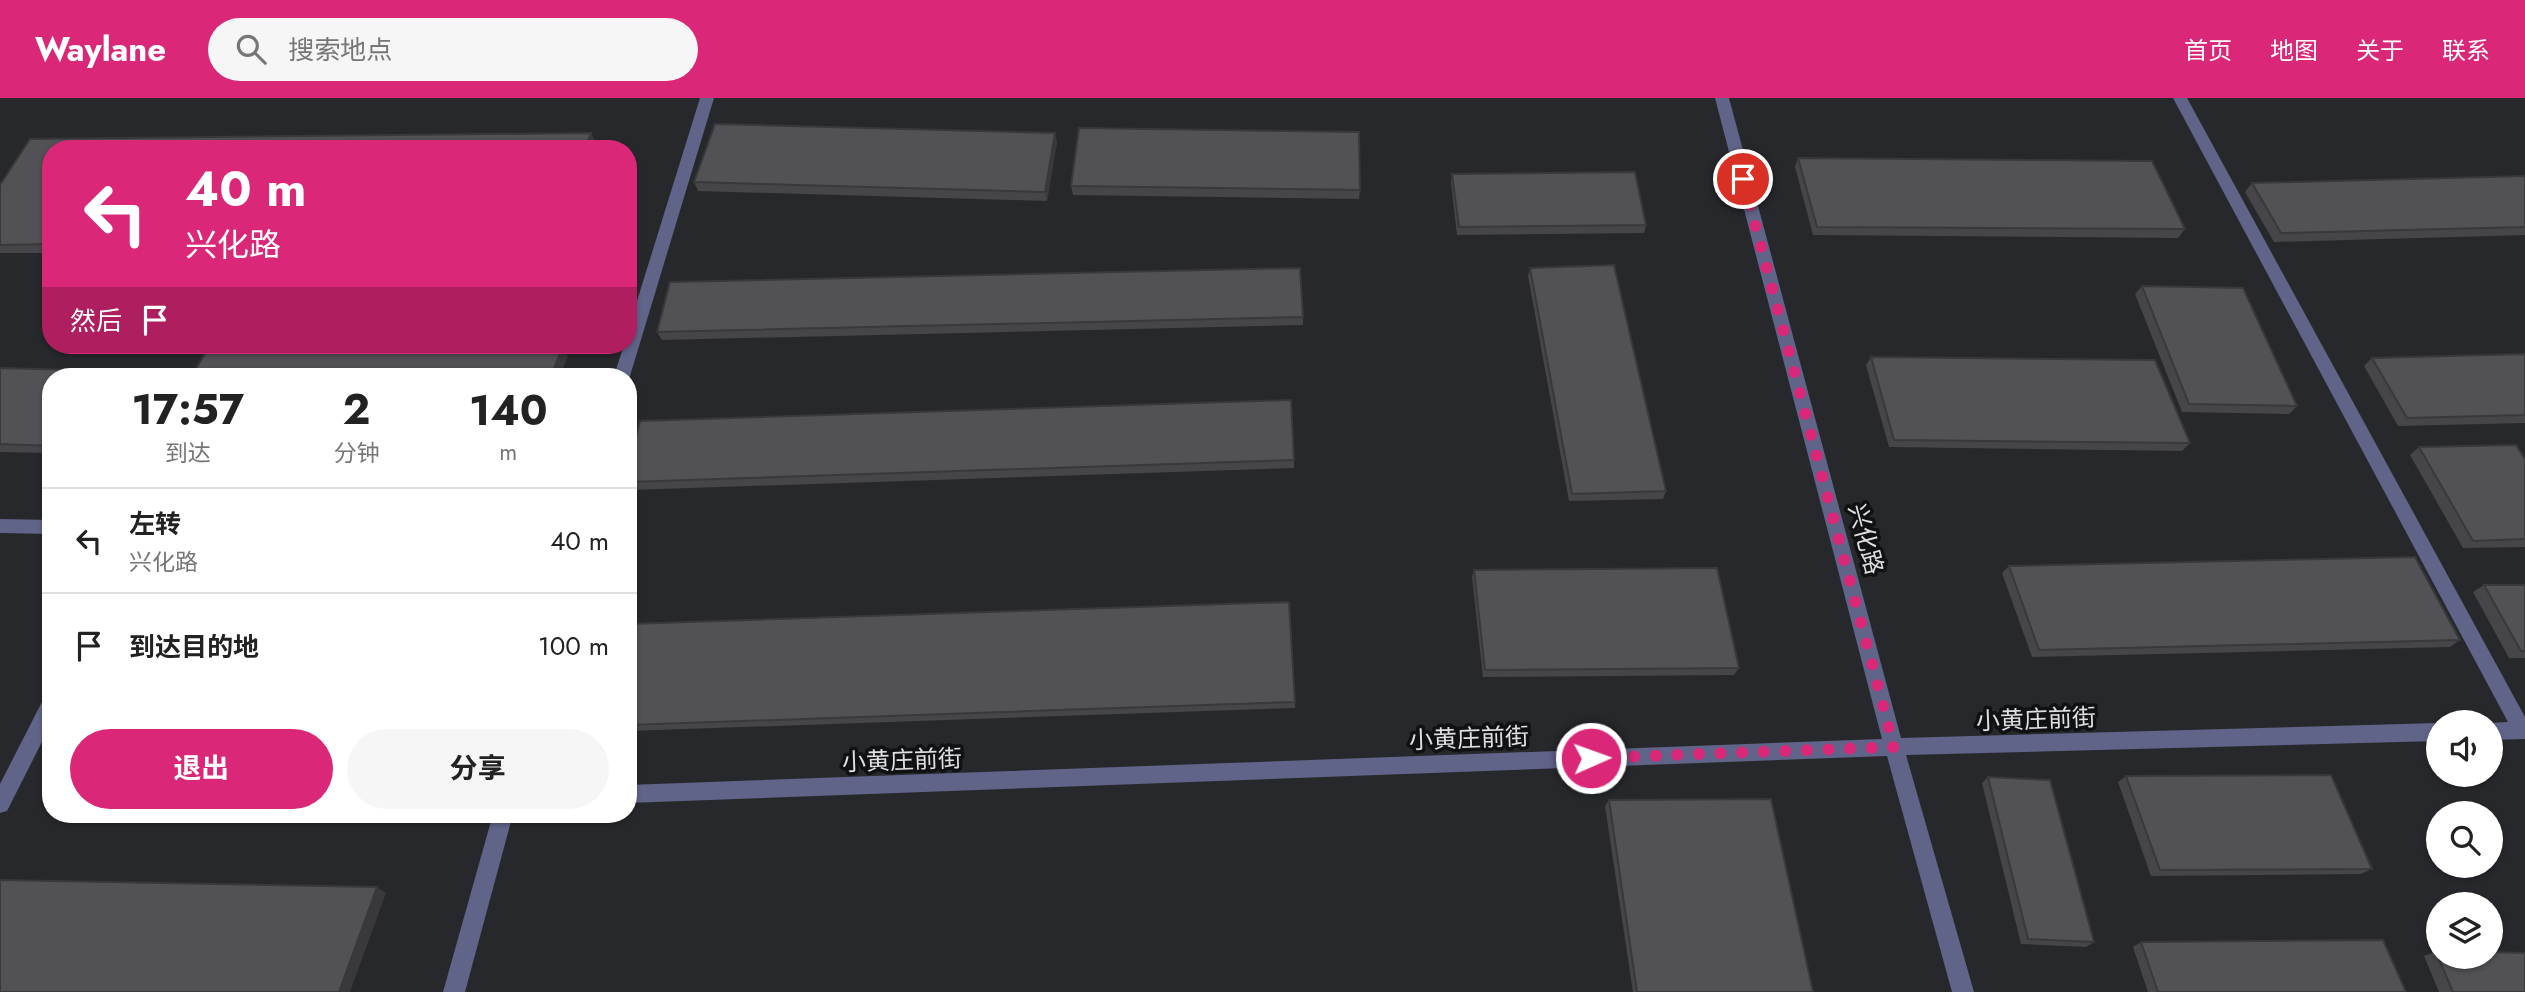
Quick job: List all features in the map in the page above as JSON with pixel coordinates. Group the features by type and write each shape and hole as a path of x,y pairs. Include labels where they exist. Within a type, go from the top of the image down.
{"street":[{"path":"637,327 707,98"},
{"name":"兴化路","path":"1721,98 1894,747 1963,992"},
{"path":"2180,98 2524,730 2503,731"},
{"path":"0,526 42,527"},
{"path":"0,804 42,722"},
{"name":"小黄庄前街","path":"637,794 1894,747 2426,732"},
{"path":"454,992 501,823"}],"building":[{"path":"715,124 1055,133 1045,192 694,182"},
{"path":"1079,128 1359,132 1360,190 1071,186"},
{"path":"591,133 588,140 42,140 42,244 0,245 0,185 30,139"},
{"path":"1798,158 2152,161 2185,229 1817,227"},
{"path":"1635,172 1646,225 1459,227 1452,174"},
{"path":"2525,176 2525,227 2281,233 2252,183"},
{"path":"1614,265 1666,491 1572,494 1530,268"},
{"path":"1300,268 1303,317 657,332 670,282"},
{"path":"2142,286 2243,288 2297,406 2189,404"},
{"path":"205,354 560,354 554,368 197,368"},
{"path":"2525,354 2525,415 2407,418 2372,358"},
{"path":"1871,357 2155,360 2190,443 1894,440"},
{"path":"0,368 42,369 42,446 0,444"},
{"path":"1291,400 1294,460 637,482 637,432 640,421"},
{"path":"2516,445 2525,459 2525,539 2473,541 2419,447"},
{"path":"2415,557 2460,640 2039,650 2009,566"},
{"path":"1717,568 1739,668 1485,670 1474,570"},
{"path":"2484,585 2525,585 2525,651 2521,651"},
{"path":"1289,602 1295,702 637,725 637,624"},
{"path":"2331,775 2372,869 2160,870 2126,776"},
{"path":"1988,777 2050,780 2094,942 2028,939"},
{"path":"1771,799 1813,992 1637,992 1609,800"},
{"path":"0,880 377,887 339,992 0,992"},
{"path":"2383,940 2406,992 2158,992 2141,942"},
{"path":"2503,952 2525,953 2525,992 2453,992 2443,969 2503,969"}],"route":[{"path":"1591,758 1894,747 1743,179"}]}
